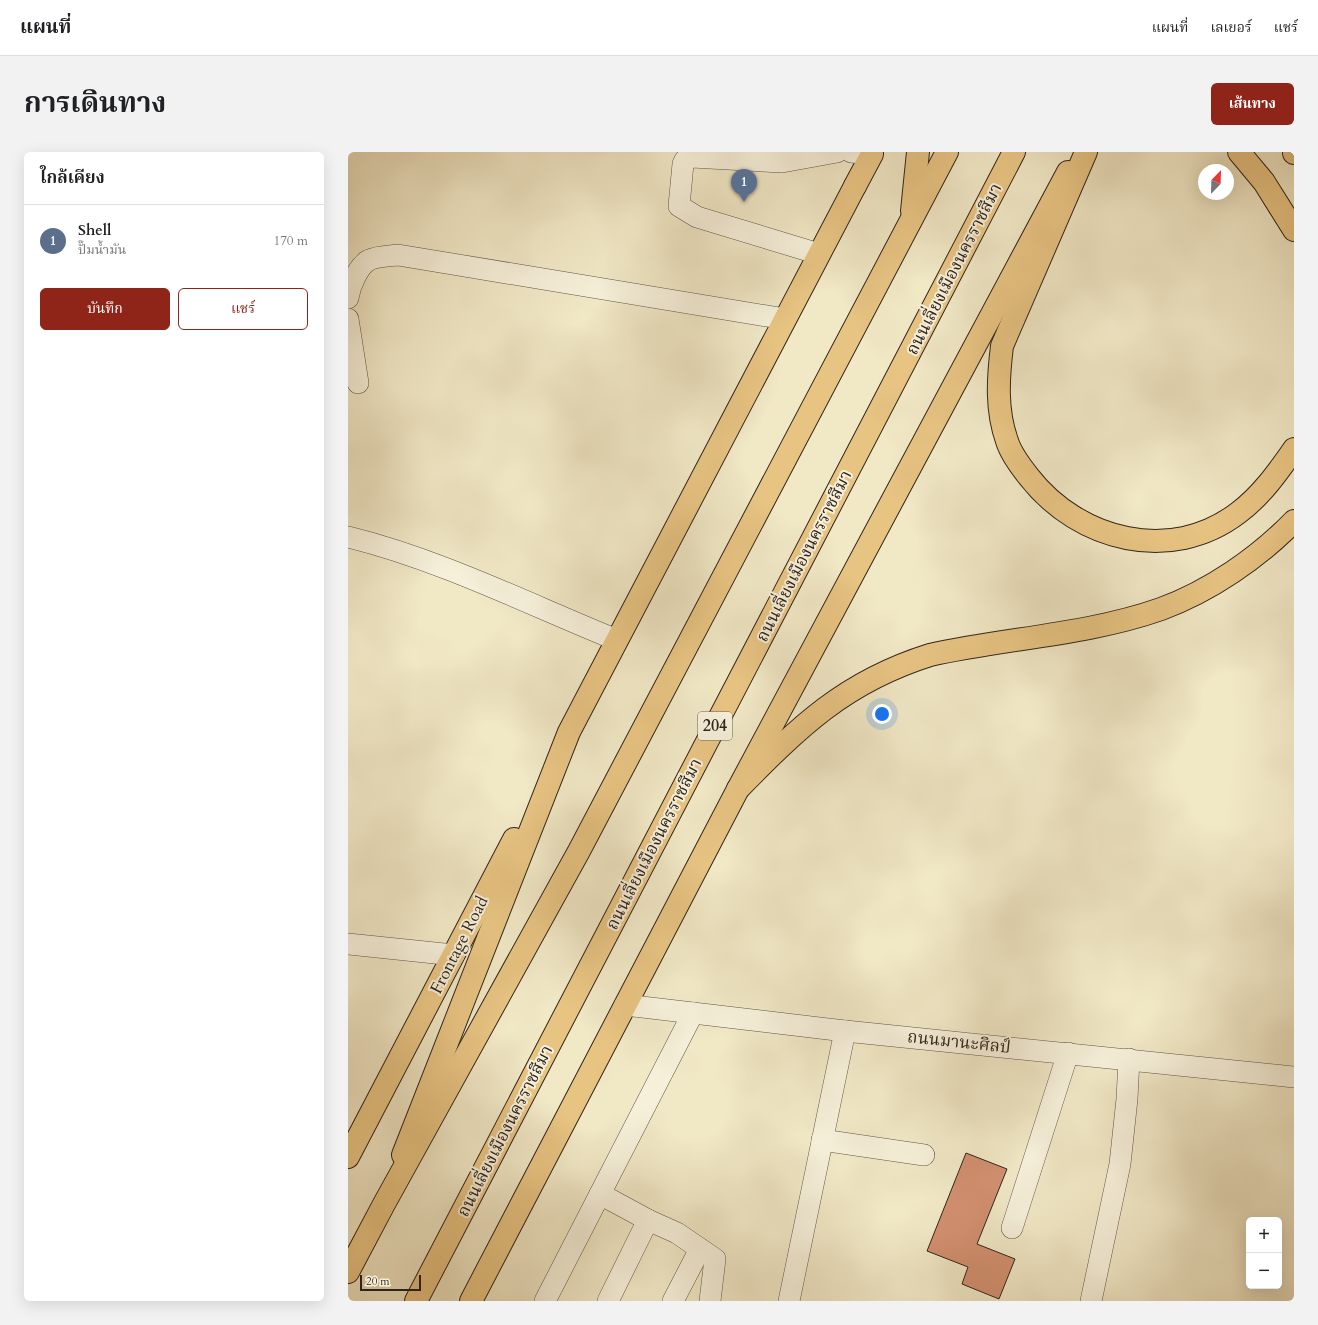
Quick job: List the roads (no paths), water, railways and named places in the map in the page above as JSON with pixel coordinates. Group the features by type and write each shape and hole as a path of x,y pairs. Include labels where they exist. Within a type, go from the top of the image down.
{"main road":[{"path":"911,222 918,152"},
{"path":"348,1272 384,1204 580,851 947,152"},
{"name":"ถนนเลี่ยงเมืองนครราชสีมา","path":"416,1301 1014,152"},
{"path":"473,1300 738,789 1079,152"},
{"path":"1086,152 1002,346 998,380 1000,416 1007,443 1021,467 1037,488 1059,508 1079,521 1123,539 1171,540 1201,532 1238,513 1256,497 1294,450"},
{"path":"1239,152 1264,182 1294,230"},
{"path":"384,1204 569,732 855,186 866,153"},
{"path":"738,789 799,728 823,709 867,681 907,662 930,655 1109,623 1161,609 1212,585 1261,550 1294,521"},
{"name":"Frontage Road","path":"348,1157 569,732"}],"street":[{"path":"819,254 697,217 686,211 679,206 678,198 682,164 685,160 692,157 782,162 837,152"},
{"path":"348,298 350,286 369,260 398,255 785,319"},
{"path":"348,319 358,383"},
{"path":"348,537 372,543 472,579 617,640"},
{"path":"348,944 454,955"},
{"name":"ถนนมานะศิลป์","path":"625,1005 845,1031 1294,1077"},
{"path":"545,1301 693,1013"},
{"path":"789,1301 845,1031"},
{"path":"1012,1228 1068,1053"},
{"path":"1091,1301 1120,1164 1127,1099 1129,1059"},
{"path":"822,1140 924,1155"},
{"path":"600,1194 648,1220 677,1233 715,1259 710,1301"},
{"path":"608,1301 648,1220"},
{"path":"673,1301 700,1249"}],"place":[{"name":"Shell","path":"744,202"}]}
